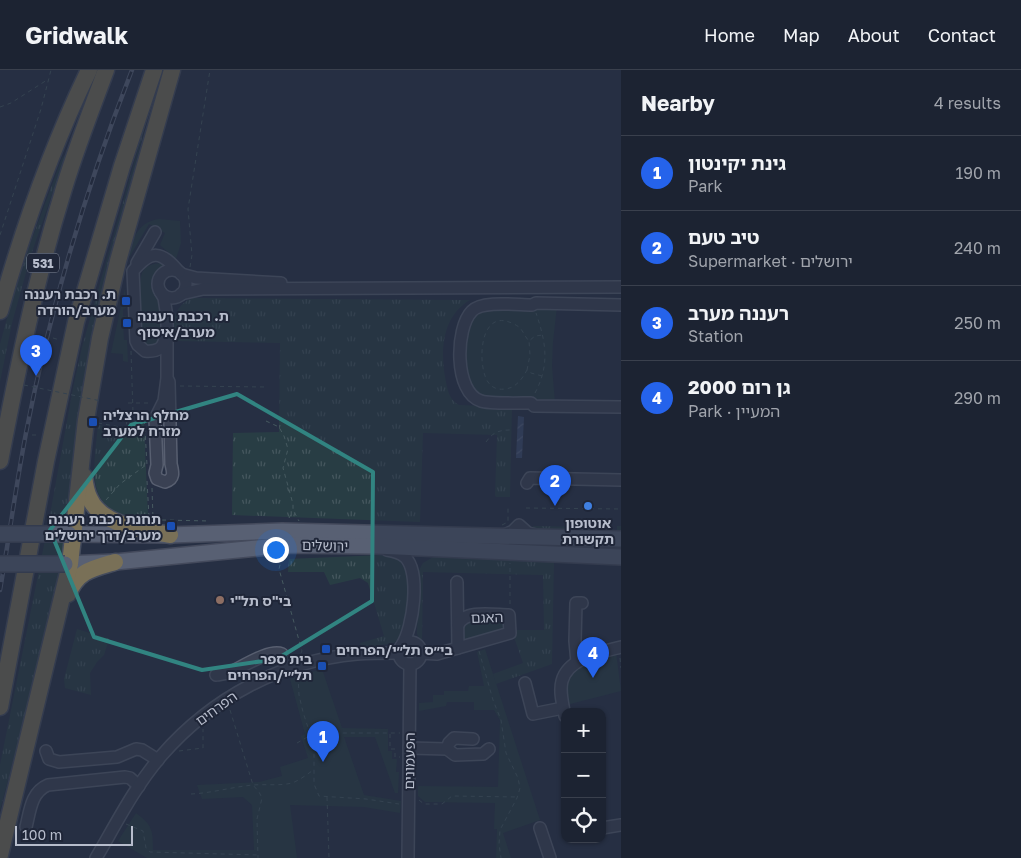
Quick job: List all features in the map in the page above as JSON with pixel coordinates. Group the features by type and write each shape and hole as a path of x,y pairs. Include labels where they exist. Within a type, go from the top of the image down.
{"highway":[{"path":"0,311 22,234 89,70"},
{"name":"531","path":"0,461 30,313 44,257 62,194 106,70"},
{"path":"0,707 28,548 76,322 122,166 154,70"},
{"path":"0,855 57,617 67,564 86,420 100,338 116,271 172,70"},
{"path":"81,460 87,494 97,510 120,523 134,528 170,535"},
{"path":"57,617 76,578 96,568 115,562"}],"main road":[{"name":"ירושלים","path":"0,534 170,535 282,531 621,539"},
{"name":"ירושלים","path":"0,564 115,562 276,545 376,546 621,557"}],"street":[{"path":"155,232 133,271 138,345 145,351 158,350 162,348 167,333"},
{"path":"133,271 146,258 159,255 168,260 183,274 185,286 167,317"},
{"path":"170,382 164,401 155,419 157,466 155,473 157,479 165,482 171,479 173,474 171,464 170,382 167,317 164,298 158,282 162,274 170,270 183,274 343,288"},
{"path":"160,291 171,298 203,289 621,287"},
{"path":"621,304 536,303 532,305 483,305 472,310 465,321 459,350 464,381 470,394 480,402 531,403 534,406 621,407"},
{"path":"582,411 621,412"},
{"path":"526,483 530,478 621,480"},
{"path":"376,546 406,557 413,569 413,602 409,631 401,649 403,661 410,664 418,660 421,653 420,648 416,644 409,642 401,649"},
{"name":"האגם","path":"457,582 458,648"},
{"path":"577,662 575,641 576,603 582,603"},
{"name":"האגם","path":"421,653 438,654 510,633 510,615 471,615 462,619 458,625"},
{"path":"563,708 561,682 565,671 577,662 621,647"},
{"name":"הפרחים","path":"96,858 158,760 191,726 236,692 286,670 356,654 401,649"},
{"path":"216,675 229,673 266,655 277,652 282,654 286,670"},
{"name":"הפעמונים","path":"408,858 410,664"},
{"path":"525,683 533,714 561,712"},
{"path":"447,749 449,743 454,738 473,739"},
{"path":"409,748 447,749 455,755 483,754 489,749"},
{"path":"46,751 49,758 59,762 117,757 136,749 146,752 158,760"},
{"path":"26,827 36,794 41,788 48,785 125,777 130,778 140,786"},
{"path":"606,827 621,825"},
{"path":"540,828 550,858"}],"path":[{"path":"0,235 41,109 51,70"},
{"path":"183,274 192,255 188,209 210,70"},
{"path":"0,107 11,103 48,79"},
{"path":"531,403 542,376 546,355 543,335 532,305"},
{"path":"509,321 519,328 528,340 530,355 527,370 517,384 510,388 498,389 493,387 487,381 484,373 484,337 487,328 492,322 509,321"},
{"path":"528,340 535,336 543,335"},
{"path":"53,338 60,340"},
{"path":"131,351 133,413"},
{"path":"527,370 542,376"},
{"path":"170,382 266,387"},
{"path":"24,385 101,401"},
{"path":"128,404 157,402"},
{"path":"97,423 126,428 128,412 150,412"},
{"path":"266,421 279,427 288,449 283,468 294,504 293,510"},
{"path":"486,442 498,431 511,430"},
{"path":"32,434 40,436"},
{"path":"104,501 120,484 146,464"},
{"path":"526,508 621,509"},
{"path":"149,520 154,520"},
{"path":"162,520 211,522"},
{"path":"282,556 279,569 302,651 298,660"},
{"path":"510,558 510,615"},
{"path":"477,643 493,700 501,720 506,753 518,778 520,788 518,797 500,830 501,858"},
{"path":"298,675 299,695 314,746 314,784 319,796 408,802 417,800 424,804 442,804 452,796 518,797"},
{"path":"229,707 253,785 262,798 256,818 258,858"},
{"path":"176,751 203,748 203,728"},
{"path":"298,743 311,735 335,733 401,734"},
{"path":"390,733 390,749 395,749 395,757 400,757"},
{"path":"191,794 216,792 253,785 292,783 303,778 313,770"},
{"path":"327,797 329,858"},
{"path":"118,822 144,831 146,850 150,852 258,855"}],"highlighted area":[{"path":"237,394 373,472 372,601 277,659 202,670 94,637 50,530 131,425"}],"green space":[{"path":"151,103 89,348 61,580 0,810 0,765 49,520 73,388 82,347"},
{"path":"66,154 31,255 12,323 0,382 0,344 6,322 26,255 62,158"},
{"path":"159,219 180,221 181,243 176,259 160,245 165,233 149,224 130,256 128,255 134,237 141,227"},
{"path":"160,263 167,266 158,273 154,286 161,307 162,332 158,342 155,345 151,345 145,343 141,334 140,283 145,269 150,265"},
{"path":"125,288 126,308 123,309 123,316 126,316 126,322 123,323 124,340 127,340 128,362 123,361 123,354 111,353"},
{"path":"193,298 470,300 460,307 453,316 445,336 443,359 446,382 453,401 459,405 512,407 510,497 496,497 495,495 497,435 423,433 420,522 232,515 233,433 279,432 280,343 176,341 172,329 175,316 182,304"},
{"path":"557,306 552,366 555,403 544,402 538,399 482,397 474,392 468,381 463,351 468,327 476,313 484,309 540,309"},
{"path":"130,414 133,414 133,424 144,424 148,517 127,515 112,510 102,501 94,475 98,425 128,430"},
{"path":"533,526 591,527 591,531 617,531 617,526 621,526 621,537 533,532"},
{"path":"381,555 400,561 409,578 407,629 401,639 394,643 362,648 360,643 384,636 368,583 360,578 330,585 324,572 288,572 289,559"},
{"path":"435,556 554,562 552,664 496,684 493,674 523,663 513,630 544,630 543,575 423,572 422,643 417,634 419,570 423,563"},
{"path":"503,618 507,630 463,643 462,626 466,619"},
{"path":"77,629 109,639 104,655 90,673 91,695 65,688 64,679"},
{"path":"485,649 540,820 503,833 511,858 496,858 497,829 494,829 495,803 425,802 418,796 418,786 498,787 500,720 494,710 474,710 474,702 447,702 446,706 419,711 419,703 433,702 433,695 444,695 444,691 468,691 469,686 484,686 477,652"},
{"path":"616,652 621,691 566,705 565,696 568,672 575,666"},
{"path":"322,669 342,728 388,729 388,751 392,751 392,759 397,759 396,772 399,772 398,793 395,793 375,737 344,737 364,795 401,801 400,813 364,807 290,805 297,858 147,858 118,841 136,813 150,828 153,837 153,850 254,850 252,805 243,797 202,799 197,785 259,782 282,776 280,767 308,758 301,736 305,734 290,679"}],"water":[{"path":"518,416 524,417 522,458 516,458"}],"railway":[{"path":"0,590 26,433 46,341 71,249 99,159 132,70"}],"place":[{"name":"ת. רכבת רעננה מערב/הורדה","path":"126,301"},
{"name":"ת. רכבת רעננה מערב/איסוף","path":"127,323"},
{"name":"רעננה מערב","path":"36,376"},
{"name":"מחלף הרצליה מזרח למערב","path":"93,422"},
{"name":"טיב טעם","path":"555,506"},
{"name":"אוטופון תקשורת","path":"588,506"},
{"name":"תחנת רכבת רעננה מערב/דרך ירושלים","path":"171,526"},
{"name":"בי\"ס תל\"י","path":"220,600"},
{"name":"בי״ס תל״י/הפרחים","path":"326,649"},
{"name":"בית ספר תל״י/הפרחים","path":"322,666"},
{"name":"גן רום 2000","path":"593,678"},
{"name":"גינת יקינטון","path":"323,762"}]}
